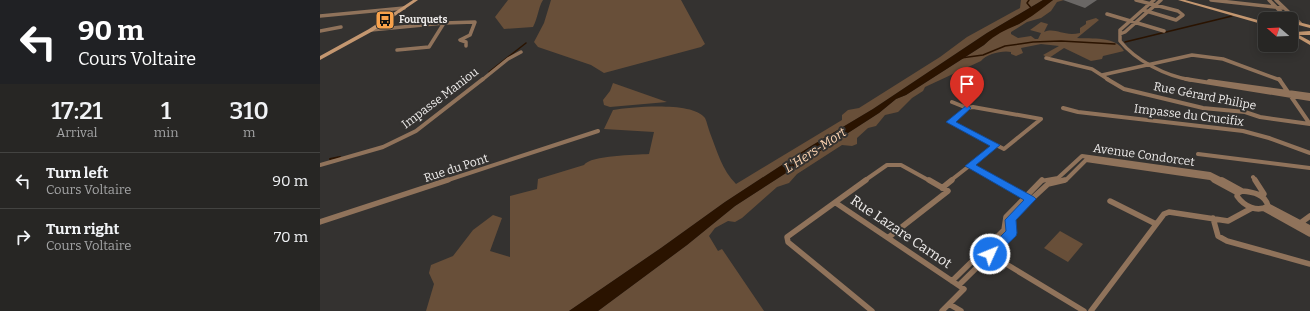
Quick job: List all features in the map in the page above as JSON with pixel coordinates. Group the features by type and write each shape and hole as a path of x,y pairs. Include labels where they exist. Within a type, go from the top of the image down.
{"street":[{"path":"320,58 371,30 416,0"},
{"path":"1136,0 1178,12 1183,15 1176,20 1143,10"},
{"path":"1154,0 1120,30 1120,41 1124,47 1150,64 1171,74 1207,82 1290,94 1310,95"},
{"path":"1120,34 1136,23 1161,0"},
{"path":"1174,0 1202,6"},
{"path":"1180,0 1258,21"},
{"path":"1211,0 1283,8"},
{"path":"1269,0 1281,12"},
{"path":"1276,0 1293,18 1300,23 1309,26"},
{"path":"320,16 404,8"},
{"path":"1107,14 1164,31"},
{"path":"371,30 444,23 475,22 470,35 460,40 466,42 466,46"},
{"path":"397,50 429,46 444,23"},
{"path":"320,31 337,29 341,27"},
{"path":"1298,33 1309,34 1310,42"},
{"path":"1298,36 1310,42"},
{"name":"Impasse Maniou","path":"320,165 383,147 416,131 502,64 521,52"},
{"name":"Rue Gérard Philipe","path":"1102,75 1192,55 1223,59 1279,78 1310,124"},
{"name":"Rue Gérard Philipe","path":"1046,58 1084,66 1124,89 1149,96 1219,111 1229,110 1245,112 1260,117 1310,124"},
{"path":"1290,94 1310,99"},
{"path":"952,102 967,108 1042,120 1004,149 950,122 967,108"},
{"name":"Impasse du Crucifix","path":"1063,108 1078,112 1243,131 1269,138 1310,154"},
{"name":"Rue du Pont","path":"320,222 598,131"},
{"path":"942,188 996,145"},
{"path":"1198,154 1310,168"},
{"name":"Avenue Condorcet","path":"959,285 1004,230 1006,217 1028,198 1048,184 1066,180 1086,160 1210,178 1240,192"},
{"path":"872,311 788,242 787,237 887,165 901,165 948,191 889,237"},
{"path":"970,166 1028,198"},
{"path":"1253,177 1264,194 1262,197"},
{"path":"1252,208 1238,199 1240,192 1252,192 1262,197 1268,202 1266,207"},
{"name":"Avenue Condorcet","path":"952,281 1012,233 1010,220 1028,198"},
{"path":"1110,202 1156,224"},
{"name":"Rue Lazare Carnot","path":"836,203 959,285"},
{"path":"1091,311 1156,224 1164,214 1169,212 1228,221 1252,208 1266,207 1298,224 1310,228"},
{"path":"1298,224 1310,216"},
{"path":"1213,218 1218,236 1227,241 1310,264"},
{"path":"1298,224 1310,234"},
{"path":"987,252 1084,311"},
{"path":"942,311 964,289 959,285"},
{"path":"949,304 961,311"}],"shaded area":[{"path":"508,0 543,0 533,27 504,29 495,17"},
{"path":"551,0 681,0 705,44 701,47 604,73 591,65 538,47 534,42 544,23"},
{"path":"1021,0 1043,0 987,33 873,109 811,146 725,202 569,311 426,311 434,284 429,273 431,265 453,256 473,230 493,215 502,218 490,251 510,257 510,196 537,189 538,179 584,165 595,159 614,156 649,154 654,132 604,129 613,110 661,106 688,109 698,113 705,118 720,160 731,179 736,184 842,120 842,115 848,110 859,108 940,57 967,37 1020,8"},
{"path":"1053,0 1064,0 1057,2 1051,11 1041,18 1027,22 1011,32 1011,34 1018,38 1031,36 1038,39 1041,33 1030,30 1041,22 1048,24 1044,32 1052,31 1069,34 1080,33 1080,28 1086,24 1086,21 1096,18 1099,20 1077,38 1103,39 1115,43 1124,51 1103,56 1102,59 1091,61 1064,48 1049,58 1043,55 1059,46 1041,44 1021,48 1023,53 1016,56 1011,54 1011,52 999,52 987,56 981,61 925,87 923,91 912,98 898,112 885,115 876,126 868,128 857,138 857,144 852,146 842,145 797,174 789,183 777,187 742,218 735,222 728,221 715,228 709,236 718,251 722,249 764,311 598,311 687,245 735,206 879,113 896,99 906,95 984,45 992,37 1019,24"},
{"path":"613,83 667,102 610,107 604,105 603,100 610,91"},
{"path":"1060,231 1083,244 1068,262 1044,248"}],"water":[{"name":"L'Hers-Mort","path":"1043,0 1053,0 1028,19 997,35 906,95 896,99 879,113 735,206 687,245 598,311 569,311 725,202 811,146 873,109 987,33"}],"building":[{"path":"1063,0 1097,0 1085,8"}],"waterway":[{"path":"1029,0 1027,3 1032,9"},
{"path":"1125,42 1232,16"},
{"path":"961,58 983,55 1005,46 1033,42 1061,41 1115,44"},
{"path":"489,72 526,43"},
{"path":"330,159 340,157"}],"place":[{"name":"Fourquets","path":"385,20"}],"route":[{"path":"967,108 950,122 996,145 970,166 1031,199 1010,220 1012,233 990,254"}]}
